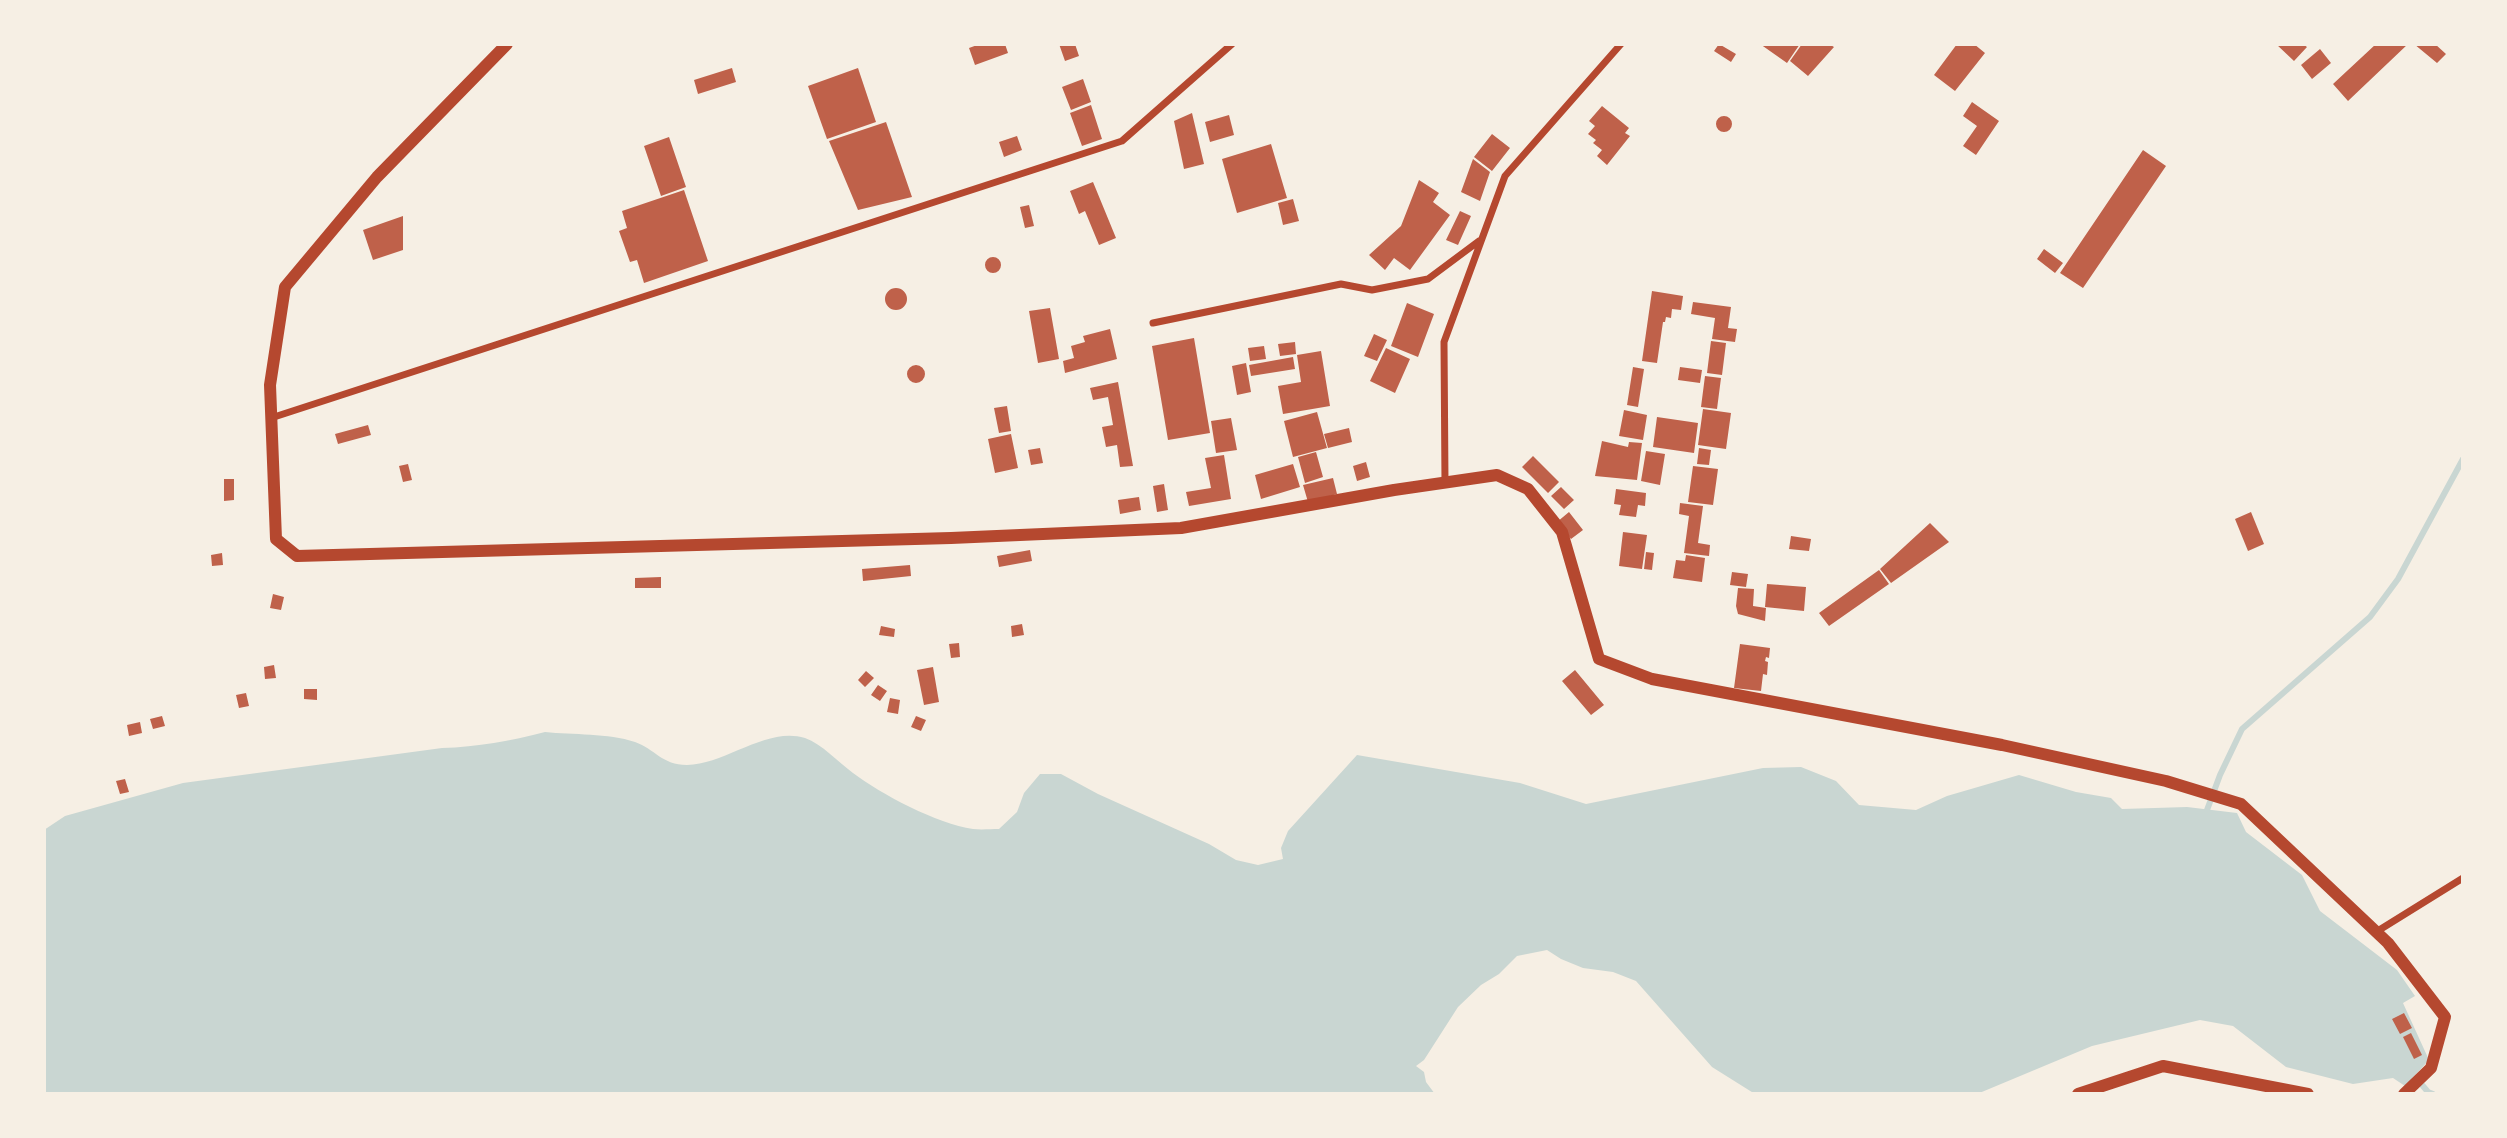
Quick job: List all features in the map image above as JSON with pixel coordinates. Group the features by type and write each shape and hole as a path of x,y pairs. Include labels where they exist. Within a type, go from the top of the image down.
{"street":[{"path":"507,44 377,177 285,288 270,385 275,538 297,556 951,538 1181,528 1497,475 1528,489 1562,532 1599,659 1651,679 2002,745 2166,781 2242,804 2388,943 2445,1017 2431,1068 2407,1093"},
{"path":"271,418 1122,141 1232,44"},
{"path":"1445,483 1444,342 1505,176 1620,44"},
{"path":"1153,323 1341,284 1372,290 1428,279 1480,241"},
{"path":"2376,932 2463,878"},
{"path":"2078,1094 2163,1066 2308,1094"}],"shaded area":[{"path":"545,732 625,739 642,745 665,760 687,765 717,759 776,737 805,738 894,799 943,821 976,829 999,829 1017,812 1024,793 1040,774 1061,774 1098,794 1209,844 1236,860 1258,865 1283,859 1281,848 1288,831 1357,755 1520,783 1586,804 1763,768 1801,767 1836,781 1859,805 1916,810 1947,796 2019,775 2076,792 2111,798 2122,809 2187,807 2237,813 2246,832 2302,875 2320,911 2397,970 2415,996 2403,1003 2429,1060 2405,1086 2393,1078 2353,1084 2286,1067 2233,1026 2200,1020 2092,1046 1977,1094 1755,1094 1712,1067 1636,981 1613,972 1583,968 1547,950 1517,956 1458,1007 1424,1060 1416,1066 1424,1072 1426,1082 1435,1094 44,1094 44,830 65,816 183,783 481,745"}],"building":[{"path":"980,44 1005,44 1008,53 975,65 969,48"},
{"path":"1059,44 1075,44 1079,56 1065,61"},
{"path":"1719,44 1736,54 1731,62 1714,51"},
{"path":"1760,44 1800,44 1787,63"},
{"path":"1802,44 1829,44 1834,47 1808,76 1790,61"},
{"path":"1957,44 1974,44 1985,53 1955,91 1934,75"},
{"path":"2276,44 2303,44 2307,47 2294,61"},
{"path":"2376,44 2408,44 2348,101 2333,84"},
{"path":"2414,44 2435,44 2446,54 2437,63"},
{"path":"2320,49 2331,63 2312,79 2301,65"},
{"path":"732,68 736,82 698,94 694,80"},
{"path":"858,68 876,122 827,139 808,86"},
{"path":"1083,79 1091,102 1071,110 1062,87"},
{"path":"1972,102 1999,121 1976,155 1963,146 1977,126 1963,116"},
{"path":"1091,105 1102,139 1082,146 1070,113"},
{"path":"1602,106 1629,128 1625,133 1630,136 1607,165 1597,156 1602,150 1593,143 1596,140 1588,134 1595,126 1589,121"},
{"path":"1192,113 1204,164 1184,169 1174,121"},
{"path":"1229,115 1234,135 1210,142 1205,122"},
{"path":"1721,116 1727,116 1732,124 1730,130 1721,132 1716,127 1716,121"},
{"path":"886,122 912,197 858,210 829,141"},
{"path":"1492,134 1510,148 1492,171 1474,157"},
{"path":"1017,136 1022,150 1004,157 999,142"},
{"path":"669,137 686,187 661,196 644,146"},
{"path":"1271,144 1287,198 1237,213 1222,159"},
{"path":"2143,150 2166,166 2083,288 2060,273"},
{"path":"1473,159 1490,172 1480,201 1461,192"},
{"path":"1419,180 1439,193 1433,202 1450,215 1410,270 1394,258 1385,270 1369,255 1401,226"},
{"path":"1093,182 1116,238 1099,245 1085,211 1079,214 1070,191"},
{"path":"684,190 708,261 644,283 637,260 630,262 619,231 627,228 622,211"},
{"path":"1293,199 1299,221 1283,225 1278,203"},
{"path":"1029,205 1034,226 1025,228 1020,207"},
{"path":"1460,211 1471,216 1458,245 1446,240"},
{"path":"403,216 403,250 373,260 363,230"},
{"path":"2044,249 2063,263 2055,273 2037,259"},
{"path":"990,257 996,257 1001,265 999,271 990,273 985,268 985,262"},
{"path":"896,288 904,291 907,299 904,307 896,310 888,307 885,299 888,291"},
{"path":"1652,291 1683,296 1681,310 1672,309 1671,318 1666,317 1663,322 1657,363 1642,361"},
{"path":"1693,302 1731,307 1728,328 1737,329 1735,342 1712,339 1715,318 1691,314"},
{"path":"1407,303 1434,314 1418,357 1391,346"},
{"path":"1050,308 1059,359 1038,363 1029,311"},
{"path":"1110,329 1117,359 1065,373 1063,361 1074,358 1071,346 1085,342 1083,336"},
{"path":"1374,334 1387,340 1377,361 1364,356"},
{"path":"1194,338 1210,433 1168,440 1152,346"},
{"path":"1711,341 1726,343 1722,375 1707,373"},
{"path":"1295,342 1296,354 1280,356 1278,344"},
{"path":"1264,346 1266,359 1250,361 1248,348"},
{"path":"1386,348 1410,359 1395,393 1370,381"},
{"path":"1321,351 1330,406 1283,414 1278,386 1301,382 1297,355"},
{"path":"1293,357 1295,369 1251,376 1249,365"},
{"path":"1246,363 1251,392 1237,395 1232,366"},
{"path":"916,365 922,368 925,374 922,380 916,383 910,380 907,374 910,368"},
{"path":"1633,367 1644,369 1638,407 1627,405"},
{"path":"1680,367 1702,370 1700,383 1678,380"},
{"path":"1705,376 1721,378 1717,409 1701,407"},
{"path":"1118,382 1133,466 1120,467 1117,445 1106,447 1102,427 1113,425 1108,397 1093,400 1090,388"},
{"path":"1007,406 1011,431 999,433 994,408"},
{"path":"1703,409 1731,413 1726,449 1698,445"},
{"path":"1624,410 1647,415 1643,440 1619,436"},
{"path":"1317,412 1327,448 1293,457 1284,421"},
{"path":"1657,417 1698,423 1694,453 1653,447"},
{"path":"1231,418 1237,450 1216,453 1211,421"},
{"path":"368,425 371,435 338,444 335,434"},
{"path":"1349,428 1352,442 1328,448 1324,434"},
{"path":"1011,434 1018,468 995,473 988,439"},
{"path":"1602,441 1628,447 1629,442 1642,443 1637,480 1595,476"},
{"path":"1040,448 1043,463 1031,465 1028,450"},
{"path":"1699,448 1711,450 1709,465 1697,464"},
{"path":"1646,451 1665,454 1660,485 1641,481"},
{"path":"1316,452 1323,477 1305,483 1298,457"},
{"path":"1224,455 1231,499 1189,506 1186,492 1211,488 1205,458"},
{"path":"1533,456 1559,482 1548,493 1522,467"},
{"path":"1366,462 1370,477 1357,481 1353,466"},
{"path":"408,464 412,480 403,482 399,466"},
{"path":"1293,464 1300,487 1261,499 1255,475"},
{"path":"1693,466 1718,469 1713,505 1688,502"},
{"path":"1333,478 1337,494 1308,502 1303,485"},
{"path":"224,479 234,479 234,500 224,501"},
{"path":"1164,484 1168,510 1157,512 1153,486"},
{"path":"1561,487 1574,500 1564,509 1551,496"},
{"path":"1616,489 1646,493 1645,506 1638,505 1636,517 1619,515 1621,505 1614,504"},
{"path":"1139,497 1141,510 1120,514 1118,500"},
{"path":"1680,503 1703,506 1698,543 1710,545 1709,556 1684,553 1689,516 1679,514"},
{"path":"1569,512 1583,530 1571,539 1557,522"},
{"path":"2251,512 2264,544 2248,551 2235,519"},
{"path":"1930,523 1949,542 1891,583 1880,569"},
{"path":"1623,532 1647,535 1642,569 1619,566"},
{"path":"1791,536 1811,539 1809,551 1789,549"},
{"path":"1030,550 1032,561 999,567 997,556"},
{"path":"1646,552 1654,553 1652,570 1644,569"},
{"path":"222,553 223,565 212,566 211,555"},
{"path":"1686,555 1705,558 1702,582 1673,578 1676,560 1685,561"},
{"path":"910,565 911,576 863,581 862,569"},
{"path":"1879,570 1889,584 1829,626 1819,613"},
{"path":"1732,572 1748,574 1746,587 1730,585"},
{"path":"661,577 661,588 635,588 635,578"},
{"path":"1767,584 1806,587 1804,611 1765,607"},
{"path":"1738,588 1754,589 1753,606 1766,608 1765,621 1738,614"},
{"path":"273,594 284,597 281,610 270,608"},
{"path":"1022,624 1024,635 1012,637 1011,626"},
{"path":"881,626 895,629 894,637 879,635"},
{"path":"959,643 960,657 951,658 949,644"},
{"path":"1740,644 1770,648 1769,658 1766,657 1765,661 1768,662 1767,675 1763,674 1761,691 1734,688"},
{"path":"274,665 276,678 265,679 264,667"},
{"path":"933,667 939,702 924,705 917,670"},
{"path":"1575,670 1604,705 1591,715 1562,681"},
{"path":"866,671 874,678 865,687 858,680"},
{"path":"878,685 887,691 880,701 871,695"},
{"path":"304,689 317,689 317,700 304,699"},
{"path":"246,693 249,706 239,708 236,695"},
{"path":"890,698 900,700 898,714 887,712"},
{"path":"162,716 165,726 153,729 150,719"},
{"path":"916,716 926,720 921,731 911,727"},
{"path":"140,722 142,733 129,736 127,725"},
{"path":"125,779 129,792 120,794 116,781"},
{"path":"2404,1013 2412,1028 2400,1034 2392,1019"},
{"path":"2411,1033 2422,1055 2414,1059 2403,1037"}],"waterway":[{"path":"2207,810 2242,729 2370,617 2398,579 2463,459"},
{"path":"2417,1079 2433,1094"}]}
